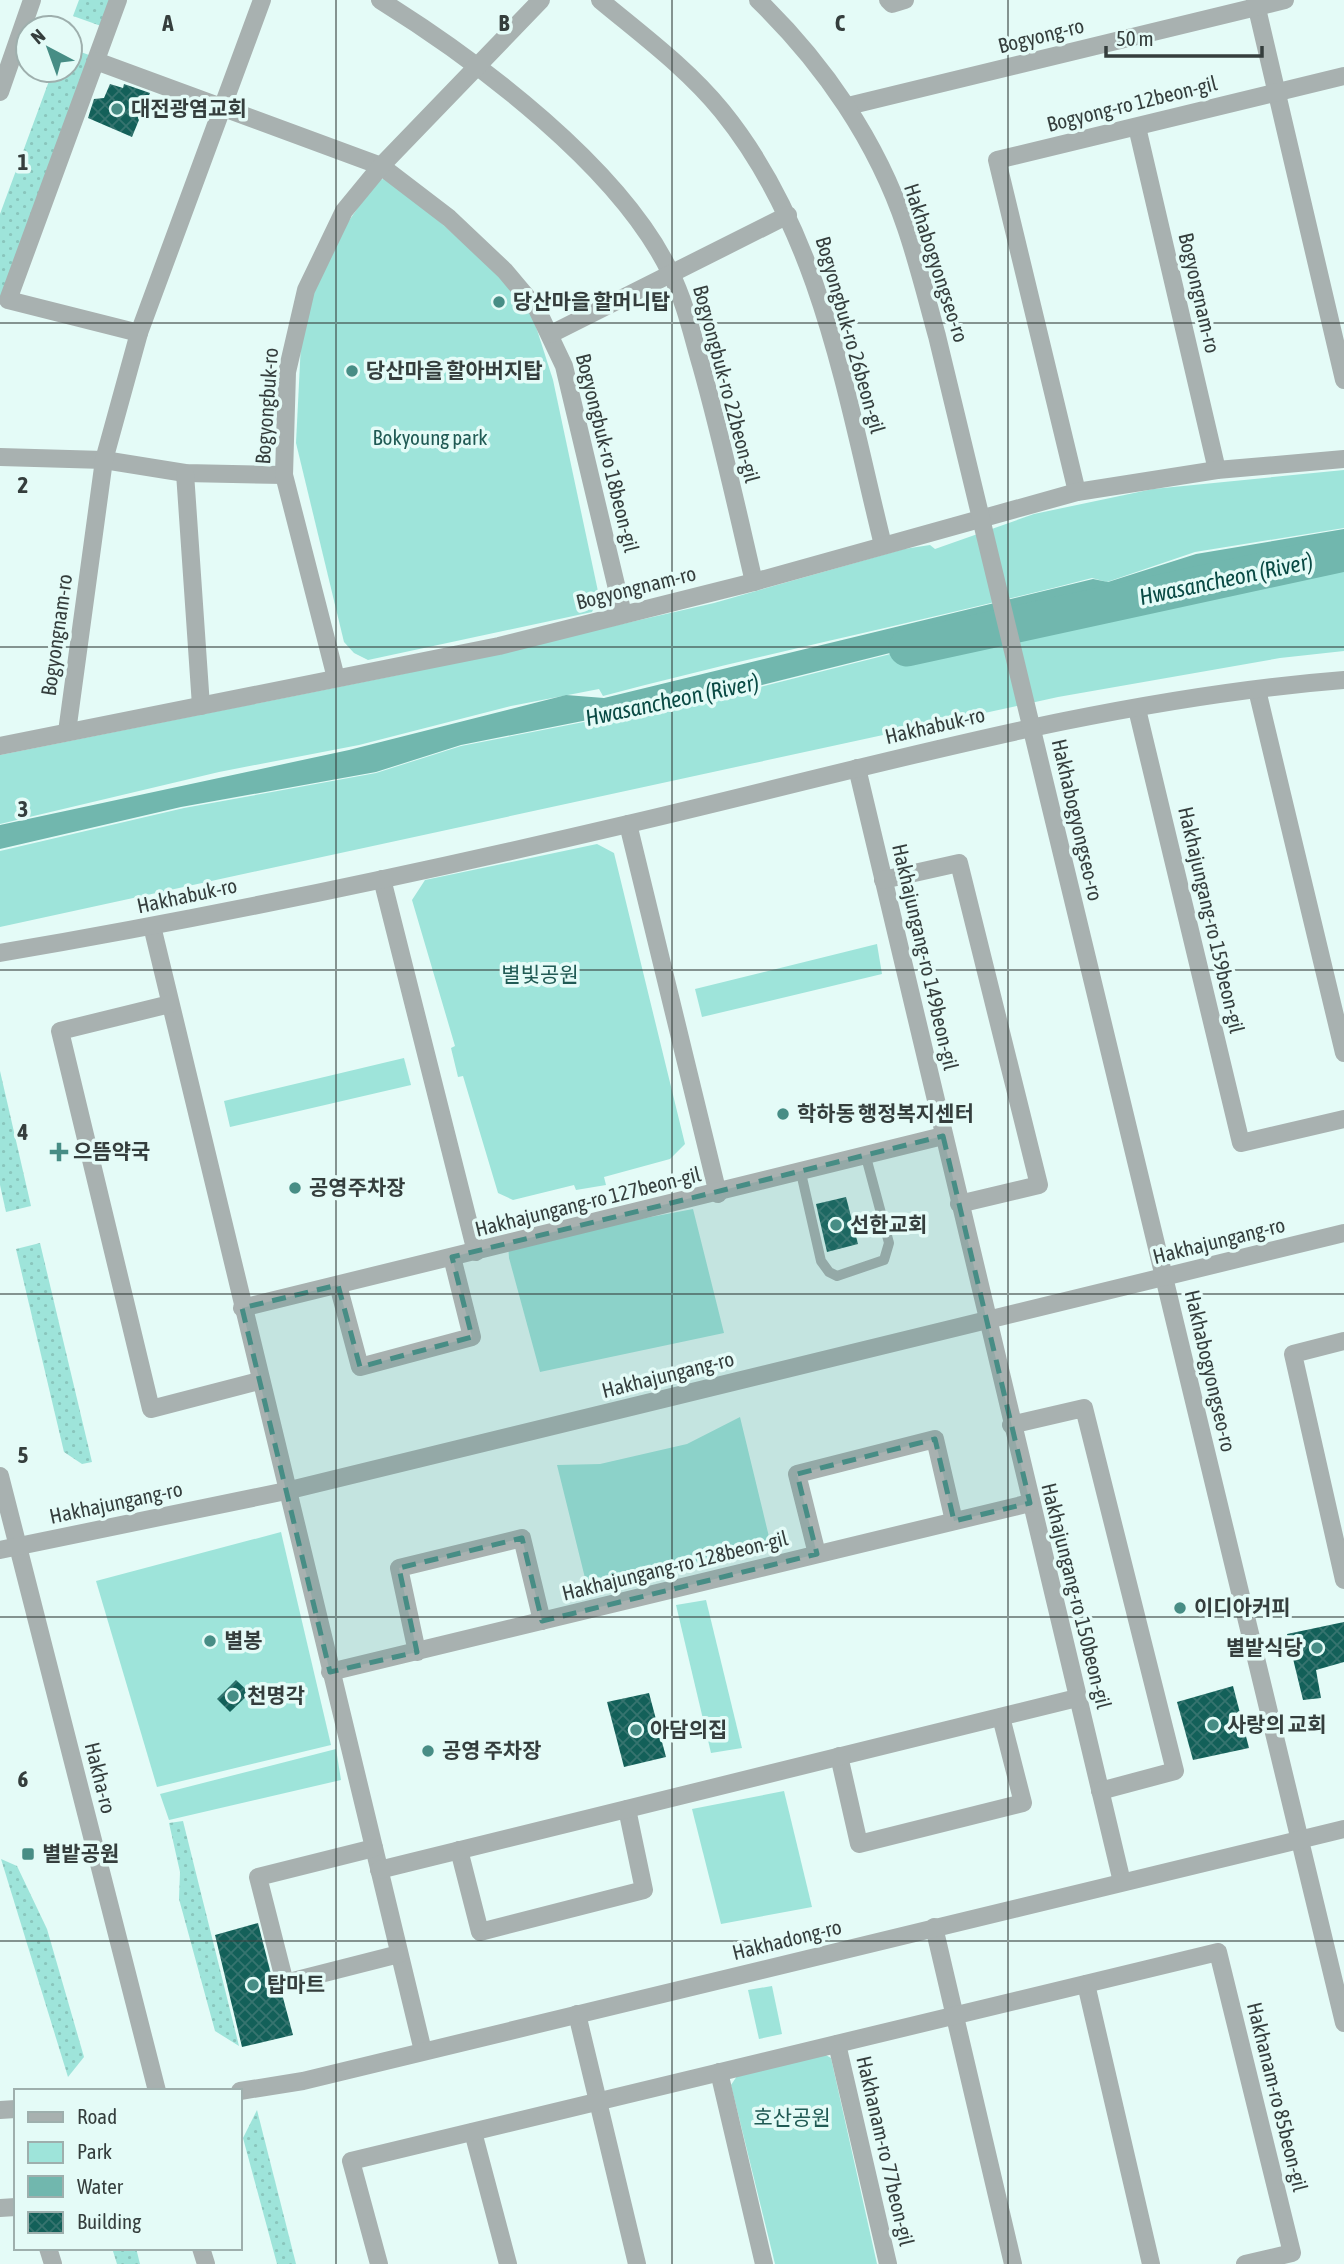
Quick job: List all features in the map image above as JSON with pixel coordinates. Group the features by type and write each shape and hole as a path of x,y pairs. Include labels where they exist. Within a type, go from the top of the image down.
{"street":[{"path":"0,92 32,0"},
{"path":"118,0 8,300 139,333"},
{"name":"Bogyongnam-ro","path":"67,732 104,460 139,333 262,0"},
{"path":"380,0 429,30 476,66"},
{"name":"Bogyongbuk-ro","path":"336,678 284,475 287,372 306,290 344,211 381,166 541,0"},
{"name":"Bogyongbuk-ro 26beon-gil","path":"600,0 684,71 722,111 764,172 788,215 803,250 836,355 883,545"},
{"name":"Hakhabogyongseo-ro","path":"758,0 848,106 877,159 905,226 937,336 1344,2023"},
{"path":"888,0 892,4 905,0"},
{"name":"Bogyong-ro","path":"848,106 1256,4 1285,0"},
{"path":"1256,4 1344,380"},
{"name":"Bogyongbuk-ro 18beon-gil","path":"96,61 381,166 449,218 505,271 537,309 564,366 623,614"},
{"name":"Bogyongbuk-ro 22beon-gil","path":"476,66 563,138 606,179 641,222 671,274 708,389 754,582"},
{"name":"Bogyong-ro 12beon-gil","path":"1077,492 997,160 1344,76"},
{"name":"Bogyongnam-ro","path":"1137,127 1217,470"},
{"path":"551,334 788,215"},
{"path":"0,457 104,460 185,473 284,475"},
{"name":"Bogyongnam-ro","path":"0,746 499,646 754,582 883,545 982,527 1077,492 1217,470 1344,459"},
{"path":"185,473 201,706"},
{"name":"Hakhabuk-ro","path":"0,953 152,926 382,879 628,824 1032,727 1257,690 1344,680"},
{"path":"1257,690 1344,1053"},
{"name":"Hakhajungang-ro 159beon-gil","path":"1137,709 1241,1143 1344,1119"},
{"name":"Hakhajungang-ro 149beon-gil","path":"857,768 986,1321"},
{"path":"628,824 718,1194"},
{"path":"883,880 958,863 1039,1185 959,1204"},
{"path":"382,879 476,1252"},
{"path":"152,926 423,2051"},
{"path":"170,1004 60,1031 151,1409 260,1381"},
{"name":"Hakhajungang-ro 127beon-gil","path":"242,1308 718,1194 943,1136"},
{"name":"Hakhajungang-ro","path":"8,1549 286,1491 1344,1233"},
{"path":"338,1285 360,1367 472,1337 452,1257"},
{"name":"Hakhajungang-ro 150beon-gil","path":"986,1321 1122,1882"},
{"path":"1344,1341 1293,1354 1344,1580"},
{"path":"1011,1425 1084,1408 1175,1771 1100,1791"},
{"path":"817,1554 797,1474 935,1439 954,1521"},
{"name":"Hakha-ro","path":"0,1476 8,1549 156,2089"},
{"name":"Hakhajungang-ro 128beon-gil","path":"330,1672 1030,1503"},
{"path":"417,1651 399,1569 522,1538 542,1621"},
{"path":"379,1870 1077,1698"},
{"path":"839,1756 859,1844 1023,1803 1001,1717"},
{"path":"459,1850 480,1933 644,1890 627,1809"},
{"name":"Hakhadong-ro","path":"242,2091 303,2081 1344,1829"},
{"path":"374,1848 258,1877 285,1983 399,1954"},
{"path":"934,1927 1013,2264"},
{"name":"Hakhanam-ro 77beon-gil","path":"888,2264 837,2044 1218,1952"},
{"name":"Hakhanam-ro 85beon-gil","path":"1218,1952 1292,2253 1245,2264"},
{"path":"1086,1984 1151,2264"},
{"path":"577,2014 637,2264"},
{"path":"379,2264 351,2161 837,2044"},
{"path":"719,2072 764,2264"},
{"path":"473,2132 508,2264"}],"lane":[{"path":"801,1173 821,1261 829,1272 837,1276 884,1260 888,1252 889,1243 866,1157"}],"highlighted area":[{"path":"943,1136 1030,1503 954,1521 935,1439 797,1474 817,1554 542,1621 522,1538 399,1568 417,1652 330,1672 242,1308 338,1285 360,1367 472,1337 452,1257"}],"green space":[{"path":"79,0 110,0 101,26 84,20 84,14 74,14"},
{"path":"84,53 89,55 84,69"},
{"path":"48,84 78,84 0,300 0,214"},
{"name":"Bokyoung park","path":"391,178 497,273 532,314 553,380 599,596 592,612 368,660 354,653 344,642 296,443 301,343 314,290 337,238 377,180"},
{"path":"1344,470 1344,528 1195,552 1107,582 1092,578 603,696 599,689 511,706 359,745 219,772 0,824 0,755 398,675 714,603 904,549 930,545 935,549 1034,514 1153,489"},
{"path":"1344,555 1344,651 1280,658 1058,697 0,927 0,851 184,808 376,773 461,746 748,690 1045,615"},
{"name":"별빛공원","path":"597,844 614,853 685,1144 670,1159 604,1177 606,1185 576,1190 574,1185 513,1200 498,1193 463,1076 458,1077 451,1048 455,1046 412,900 425,880"},
{"path":"877,944 882,974 702,1017 695,989"},
{"path":"404,1058 411,1085 230,1127 224,1101"},
{"path":"0,1071 31,1206 6,1212 0,1185"},
{"path":"693,1209 724,1333 540,1372 509,1258 508,1244"},
{"path":"40,1243 92,1462 82,1464 64,1452 16,1249"},
{"path":"740,1417 771,1545 587,1586 557,1465 600,1464 687,1444"},
{"path":"281,1532 331,1745 157,1787 96,1581"},
{"path":"706,1600 742,1748 711,1753 676,1605"},
{"path":"336,1749 341,1780 169,1820 160,1794"},
{"path":"784,1791 812,1907 721,1924 692,1809"},
{"path":"183,1821 239,2046 215,2031 179,1899 180,1872 169,1823"},
{"path":"1,1859 17,1866 47,1929 84,2057 68,2077"},
{"path":"772,1986 782,2034 759,2039 748,1990"},
{"name":"호산공원","path":"819,2051 831,2058 877,2264 775,2264 731,2085 741,2070"},
{"path":"257,2110 296,2264 277,2264 243,2138"},
{"path":"113,2250 136,2250 140,2264 117,2264"}],"water":[{"path":"1344,529 1344,554 1042,615 750,688 461,745 376,772 181,807 0,849 0,825 349,750 566,695 604,698 1093,579 1108,582 1196,554"}],"building":[{"name":"대전광염교회","path":"110,84 123,88 124,84 150,93 132,137 88,118 94,99 104,98"},
{"name":"선한교회","path":"846,1197 858,1244 827,1252 816,1204"},
{"name":"별밭식당","path":"1344,1622 1344,1662 1316,1670 1321,1698 1303,1700 1287,1634"},
{"name":"천명각","path":"236,1680 250,1693 230,1712 217,1699"},
{"name":"사랑의 교회","path":"1233,1686 1249,1748 1193,1760 1177,1702"},
{"name":"아담의집","path":"649,1693 666,1757 624,1767 607,1702"},
{"name":"탑마트","path":"258,1923 274,1986 282,1994 293,2035 242,2047 215,1935"}],"waterway":[{"name":"Hwasancheon (River)","path":"907,648 1344,553"}],"place":[{"name":"대전광염교회","path":"117,109"},
{"name":"당산마을 할머니탑","path":"499,302"},
{"name":"당산마을 할아버지탑","path":"352,371"},
{"name":"학하동 행정복지센터","path":"783,1114"},
{"name":"으뜸약국","path":"59,1152"},
{"name":"공영주차장","path":"295,1188"},
{"name":"선한교회","path":"836,1225"},
{"name":"이디아커피","path":"1180,1608"},
{"name":"별봉","path":"210,1641"},
{"name":"별밭식당","path":"1317,1648"},
{"name":"천명각","path":"233,1696"},
{"name":"사랑의 교회","path":"1213,1725"},
{"name":"아담의집","path":"636,1730"},
{"name":"공영 주차장","path":"428,1751"},
{"name":"별밭공원","path":"28,1854"},
{"name":"탑마트","path":"253,1985"}]}
